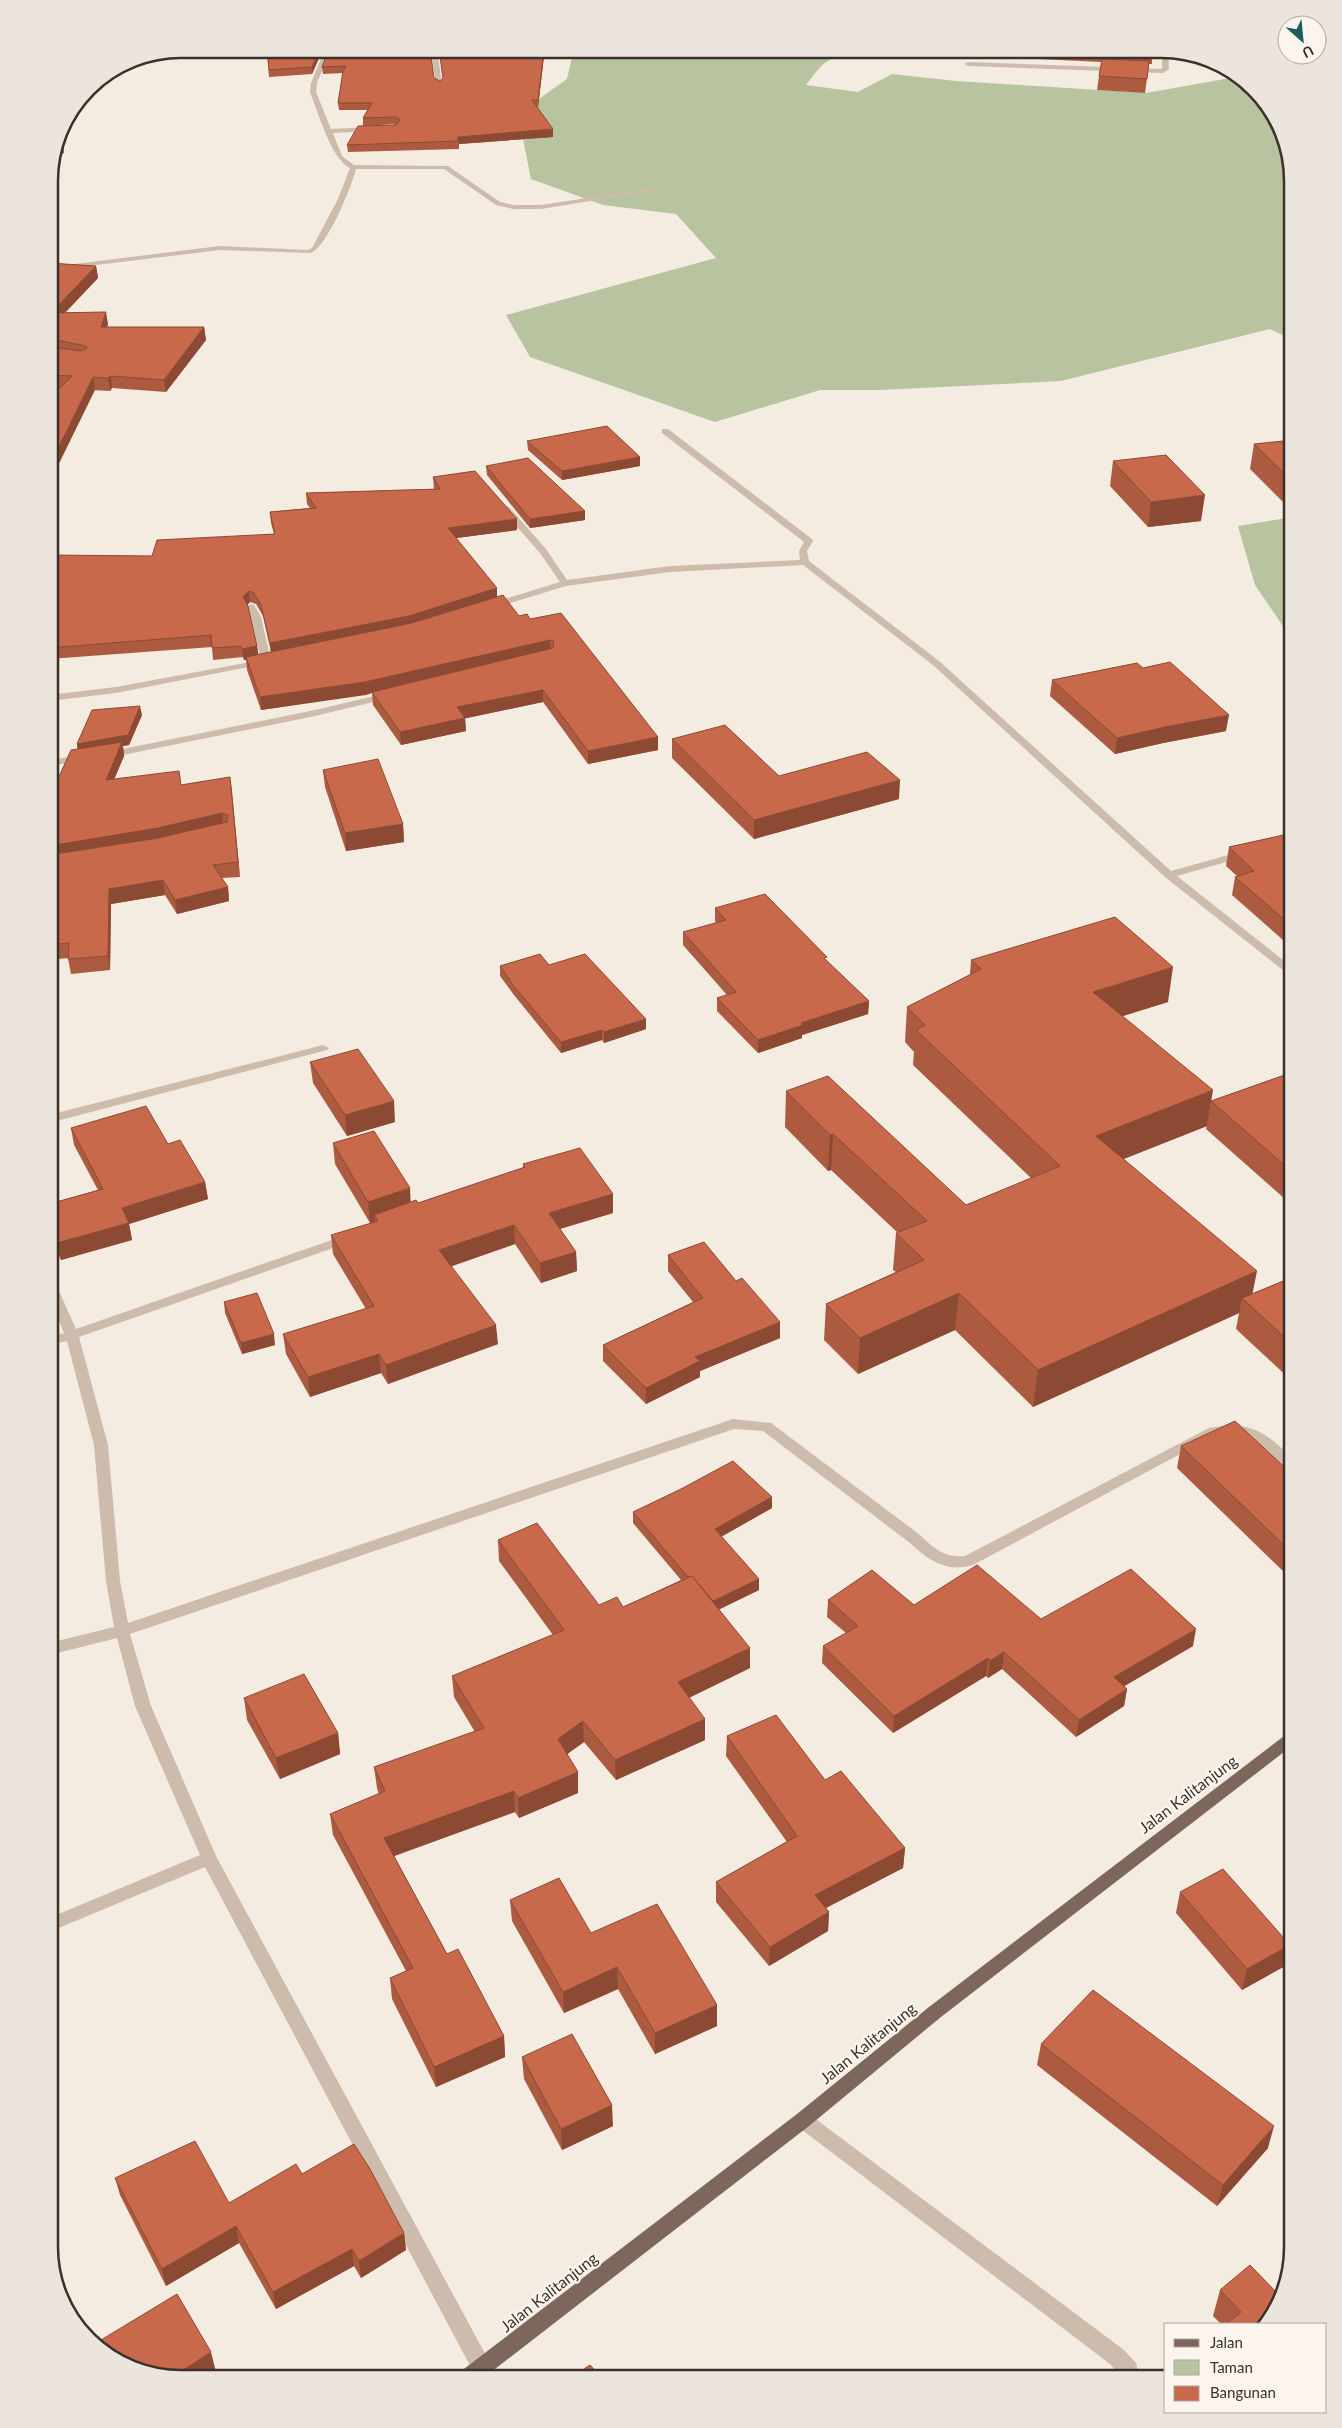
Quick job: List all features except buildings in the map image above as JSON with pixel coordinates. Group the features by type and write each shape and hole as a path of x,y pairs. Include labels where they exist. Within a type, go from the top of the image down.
{"main road":[{"name":"Jalan Kalitanjung","path":"479,2370 803,2120 935,2012 1284,1744"}],"street":[{"path":"324,58 314,83 313,92 340,161 353,167 446,167 498,204 513,207 541,207 654,190"},
{"path":"435,58 439,86"},
{"path":"968,64 1163,71 1166,69 1165,58"},
{"path":"329,131 377,129"},
{"path":"60,267 122,262 220,248 309,252 315,249 336,212 349,182 353,167"},
{"path":"665,431 809,541 803,550 806,562 936,663 1169,875 1284,966"},
{"path":"500,501 543,551 565,584"},
{"path":"479,610 565,584 670,570 806,562"},
{"path":"58,697 116,690 271,660 251,607"},
{"path":"58,763 137,750 316,714 402,692"},
{"path":"1169,875 1255,851"},
{"path":"58,1117 323,1048"},
{"path":"58,1339 361,1233"},
{"path":"58,1303 72,1335 101,1445 113,1581 122,1631 143,1706 209,1858 482,2368"},
{"path":"58,1647 122,1631 734,1424 766,1426 915,1539 936,1558 951,1563 968,1561 1209,1433 1228,1428 1241,1429 1253,1433 1264,1439 1284,1459"},
{"path":"58,1921 209,1858"},
{"path":"803,2120 1117,2357 1129,2370"}],"green space":[{"path":"572,58 836,58 826,62 806,85 858,92 892,74 956,81 1146,93 1229,78 1249,93 1268,119 1275,133 1282,156 1284,172 1284,336 1270,329 1061,381 880,390 820,390 715,422 530,357 506,315 716,258 676,214 603,205 531,179 518,114 567,79"},
{"path":"1284,518 1284,628 1255,585 1238,526"}]}
